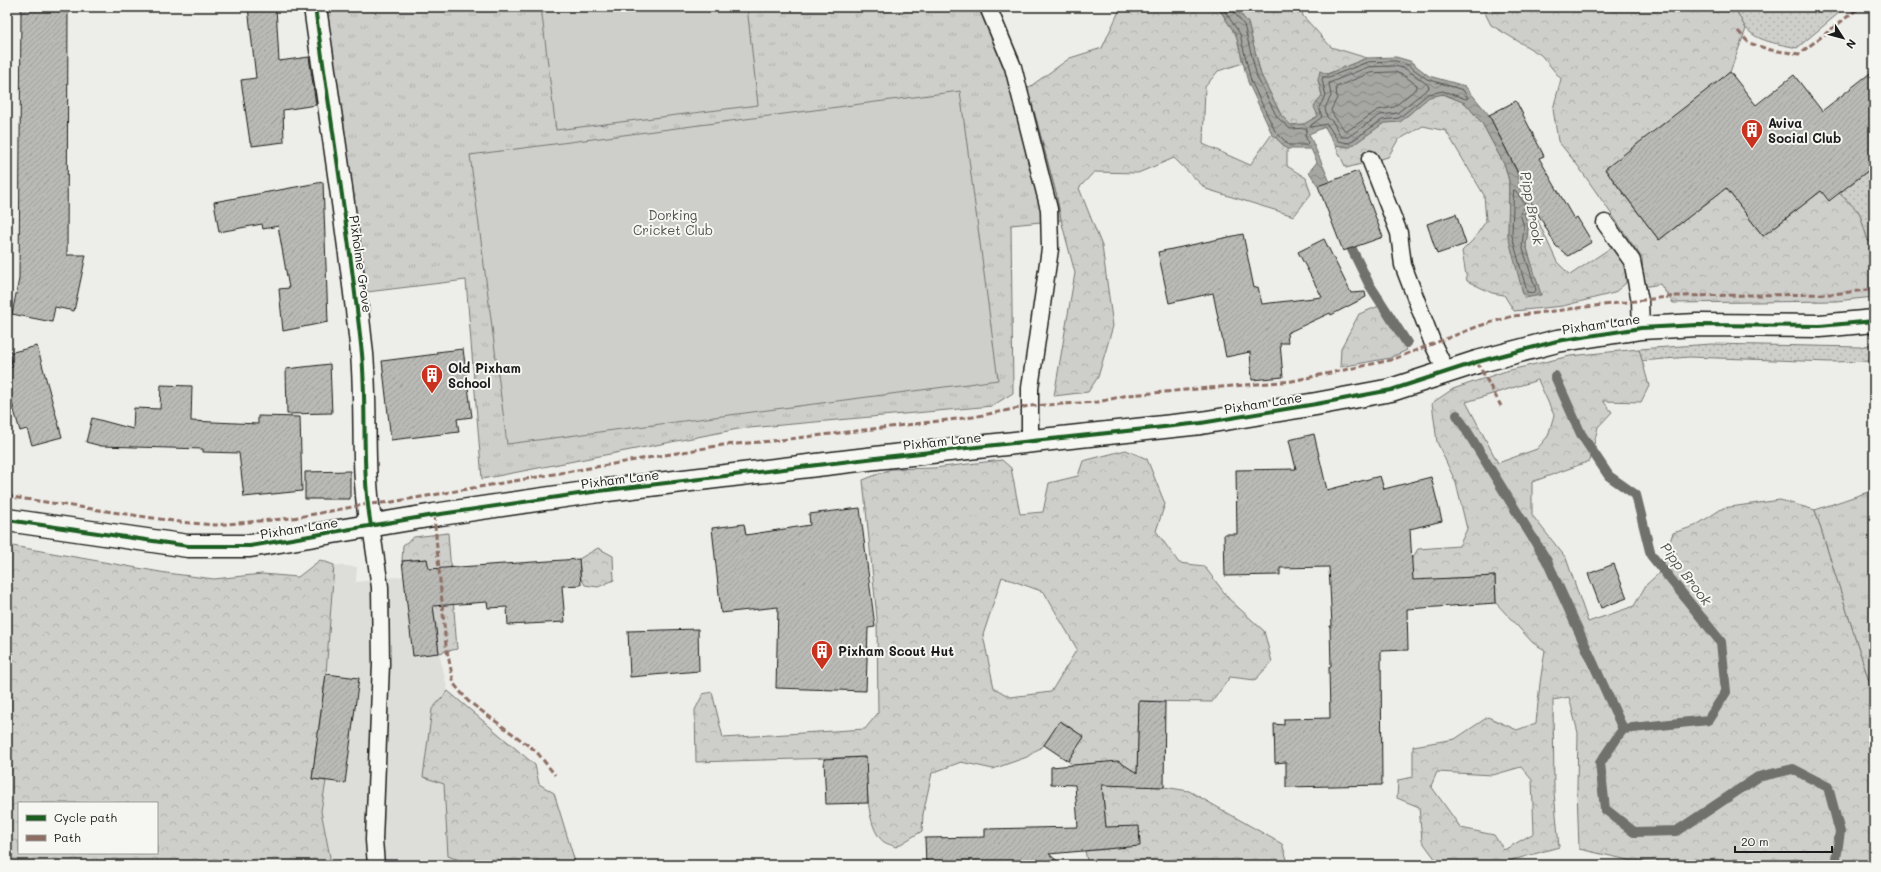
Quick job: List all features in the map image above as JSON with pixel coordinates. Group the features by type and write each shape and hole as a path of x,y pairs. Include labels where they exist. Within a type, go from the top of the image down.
{"main road":[{"name":"Pixholme Grove","path":"315,7 358,312 364,376 368,504 372,526"},
{"name":"Pixham Lane","path":"7,520 188,546 250,546 442,514 607,490 826,463 1201,423 1308,406 1391,390 1477,362 1557,341 1641,328 1697,325 1820,326 1874,321"}],"lane":[{"path":"988,7 1013,67 1049,209 1050,249 1030,388 1030,442"},
{"path":"1370,159 1399,232 1403,265 1433,344 1447,373"},
{"path":"1605,222 1632,261 1640,301 1641,328"},
{"path":"372,526 380,587 381,664 374,840 376,865"}],"shaded area":[{"path":"427,559 439,653 448,691 535,765 539,784 554,793 576,865 330,865 330,857 321,811 326,781 312,779 326,674 334,565 357,567 356,582 404,576 402,561"}],"green space":[{"name":"Dorking Cricket Club","path":"327,7 997,7 1019,58 1056,193 1061,220 1011,225 1013,393 992,406 738,429 482,479 466,280 367,292 336,92"},
{"path":"541,7 747,7 758,105 556,130"},
{"path":"1120,7 1218,7 1236,35 1243,63 1218,71 1205,87 1203,144 1250,165 1272,134 1287,149 1287,166 1306,178 1311,194 1294,216 1206,189 1174,158 1138,173 1094,172 1079,188 1102,246 1113,326 1098,377 1088,392 1054,396 1075,273 1061,220 1056,193 1028,88 1070,58 1102,48"},
{"path":"1235,7 1301,7 1303,16 1331,47 1367,58 1327,74 1318,80 1322,96 1318,116 1304,124 1291,125 1281,115 1261,75 1248,23"},
{"path":"1482,7 1732,7 1736,10 1746,29 1730,72 1605,170 1659,240 1726,188 1763,236 1821,191 1839,193 1859,212 1868,241 1874,242 1874,297 1836,301 1673,303 1660,284 1643,287 1642,258 1578,166 1558,141 1553,109 1561,79 1541,55 1491,25"},
{"path":"1732,7 1846,7 1797,48 1769,42 1756,36 1745,27 1738,14"},
{"path":"960,91 998,380 507,444 470,155"},
{"path":"1443,94 1465,103 1482,123 1505,166 1509,181 1508,236 1541,295 1526,245 1528,227 1524,213 1533,210 1557,262 1570,275 1612,247 1626,262 1626,283 1614,293 1563,306 1514,311 1504,295 1492,293 1467,281 1462,251 1473,240 1486,221 1484,195 1446,131 1423,126 1398,140 1388,157 1346,168 1335,145 1350,147 1384,123 1400,122 1429,97"},
{"path":"1868,171 1874,172 1874,242 1868,241 1859,212 1839,193"},
{"path":"1379,306 1407,350 1390,358 1340,367 1341,348 1359,314"},
{"path":"1711,344 1860,347 1874,344 1874,361 1830,362 1689,357 1641,361 1639,349"},
{"path":"1639,349 1649,386 1641,402 1603,401 1612,412 1598,427 1590,461 1532,482 1532,515 1566,558 1588,622 1634,606 1646,585 1658,574 1673,533 1695,526 1723,508 1780,500 1815,510 1874,697 1874,865 1721,865 1633,861 1579,849 1577,788 1578,733 1569,697 1553,700 1554,792 1559,847 1495,865 1444,865 1436,860 1422,841 1419,807 1397,798 1398,780 1413,777 1413,746 1455,739 1488,717 1517,730 1536,723 1545,650 1533,643 1496,603 1495,576 1438,579 1413,584 1411,560 1418,549 1459,546 1467,529 1456,483 1437,442 1432,403 1453,389 1506,371 1570,356","holes":["1538,380 1554,415 1548,436 1537,449 1498,463 1466,402","1521,767 1532,780 1534,833 1504,850 1494,835 1461,828 1431,786 1437,772 1493,775"]},
{"path":"1126,450 1147,459 1165,504 1156,531 1179,563 1204,566 1229,599 1264,631 1272,662 1255,680 1230,677 1212,702 1139,701 1137,786 1164,787 1189,791 1282,844 1289,865 1088,865 1085,851 1108,849 1100,763 1073,765 1068,761 1084,737 1061,721 1044,745 1027,757 993,769 961,762 932,773 923,814 922,831 896,847 884,842 873,826 868,802 866,757 696,762 695,710 703,694 712,692 723,738 865,729 878,713 877,618 863,480 891,469 934,468 1002,460 1011,468 1020,514 1043,512 1049,483 1078,476 1083,461","holes":["1002,577 1044,592 1077,649 1051,692 1010,697 994,688 983,635"]},
{"path":"1874,490 1874,697 1815,510"},
{"path":"448,533 457,649 439,653 427,559 402,561 403,545 414,537"},
{"path":"7,545 166,573 214,579 262,574 298,577 320,560 334,565 326,674 312,779 326,781 321,811 330,857 330,865 7,865"},
{"path":"598,548 613,556 614,580 598,587 585,585 581,579 579,559"},
{"path":"448,691 535,765 539,784 554,793 576,865 471,865 448,856 444,784 423,777 432,709"}],"water":[{"path":"1218,7 1235,7 1248,23 1261,75 1281,115 1291,125 1304,124 1318,116 1314,107 1322,95 1318,80 1320,71 1327,74 1367,58 1396,57 1410,61 1429,76 1465,86 1489,115 1516,170 1520,190 1533,210 1524,213 1528,227 1526,245 1541,295 1525,298 1523,294 1508,236 1509,181 1505,166 1482,123 1465,103 1443,94 1429,97 1400,122 1384,123 1350,147 1335,145 1325,127 1309,134 1330,182 1318,186 1309,172 1317,162 1311,149 1287,149 1272,134 1248,82 1236,35"}],"building":[{"path":"21,7 68,7 67,255 86,255 74,311 55,307 52,322 12,314 19,279"},
{"path":"248,7 276,7 279,61 309,57 316,105 283,110 284,142 252,146 252,142 250,142 241,80 256,78"},
{"name":"Aviva Social Club","path":"1874,70 1874,166 1829,201 1821,191 1763,236 1726,188 1659,240 1605,169 1730,72 1756,105 1794,75 1822,111"},
{"path":"1516,101 1544,156 1539,158 1574,219 1577,217 1592,242 1568,256 1556,246 1524,190 1526,189 1489,115"},
{"path":"1358,171 1383,237 1343,251 1318,186"},
{"path":"323,182 328,322 283,331 279,289 289,288 278,226 263,229 262,224 219,232 214,202"},
{"path":"1456,214 1466,244 1437,254 1427,224"},
{"path":"1243,234 1254,288 1258,287 1262,304 1322,297 1298,252 1324,239 1351,293 1365,292 1366,297 1331,315 1330,313 1287,333 1288,343 1280,343 1283,377 1252,380 1250,352 1226,357 1213,293 1169,303 1158,252"},
{"path":"37,346 62,437 32,445 27,429 20,431 7,386 7,368 13,367 9,353"},
{"name":"Old Pixham School","path":"463,349 472,417 457,419 459,432 391,440 382,361"},
{"path":"330,364 332,413 287,414 286,369"},
{"path":"161,385 192,386 191,421 258,424 258,416 300,417 302,491 244,497 239,453 203,452 203,449 101,446 86,442 92,418 133,429 134,408 160,409"},
{"path":"1314,434 1327,490 1380,476 1384,489 1431,477 1442,521 1410,529 1413,580 1495,576 1496,603 1407,609 1408,650 1381,651 1382,785 1286,787 1286,762 1275,763 1274,724 1284,725 1284,719 1330,718 1329,667 1331,667 1330,626 1332,626 1329,567 1280,568 1280,575 1225,576 1224,534 1237,534 1236,470 1296,469 1289,440"},
{"path":"350,471 350,499 305,499 305,472"},
{"path":"860,508 875,627 868,628 866,691 776,688 778,607 721,613 712,528 744,524 746,535 810,525 809,514"},
{"path":"427,559 429,569 579,559 581,585 562,586 565,622 508,625 507,607 488,608 487,602 433,606 439,653 413,656 402,561"},
{"path":"1614,564 1627,598 1601,608 1588,574"},
{"path":"698,629 699,671 630,677 628,631"},
{"path":"326,674 359,678 345,783 312,779"},
{"path":"1139,701 1165,702 1164,787 1102,785 1106,827 1139,826 1140,846 1049,854 1062,865 926,865 925,838 985,837 985,829 1078,827 1075,785 1051,784 1051,767 1118,761 1137,773"},
{"path":"1060,721 1084,737 1068,761 1044,745"},
{"path":"866,757 868,803 826,804 824,759"}],"waterway":[{"name":"Pipp Brook","path":"1346,237 1369,284 1407,343"},
{"name":"Pipp Brook","path":"1555,376 1581,434 1609,476 1636,495 1651,555 1721,642 1726,692 1708,720 1623,729"},
{"name":"Pipp Brook","path":"1457,415 1547,561 1623,729"},
{"name":"Pipp Brook","path":"1623,729 1600,763 1605,809 1634,832 1677,831 1758,777 1793,769 1828,787 1840,832 1835,865"}],"marked path":[{"path":"1738,31 1749,43 1771,50 1799,54 1860,7"},
{"path":"7,495 18,498 180,522 216,525 293,518 368,504 392,502 723,445 772,441 973,417 1029,406 1098,402 1128,395 1292,381 1391,360 1479,326 1513,316 1676,296 1833,294 1874,289"},
{"path":"1477,362 1501,406"},
{"path":"434,515 446,646 454,684 468,701 536,751 555,775"}],"cycle path":[{"path":"315,7 346,224 362,354 366,484 371,526"},
{"path":"7,520 188,546 250,546 434,515 599,491 884,457 1201,423 1391,390 1477,362 1557,341 1641,328 1697,325 1820,326 1874,321"}],"place":[{"name":"Aviva Social Club","path":"1752,150"},
{"name":"Old Pixham School","path":"432,394"},
{"name":"Pixham Scout Hut","path":"822,670"}]}
